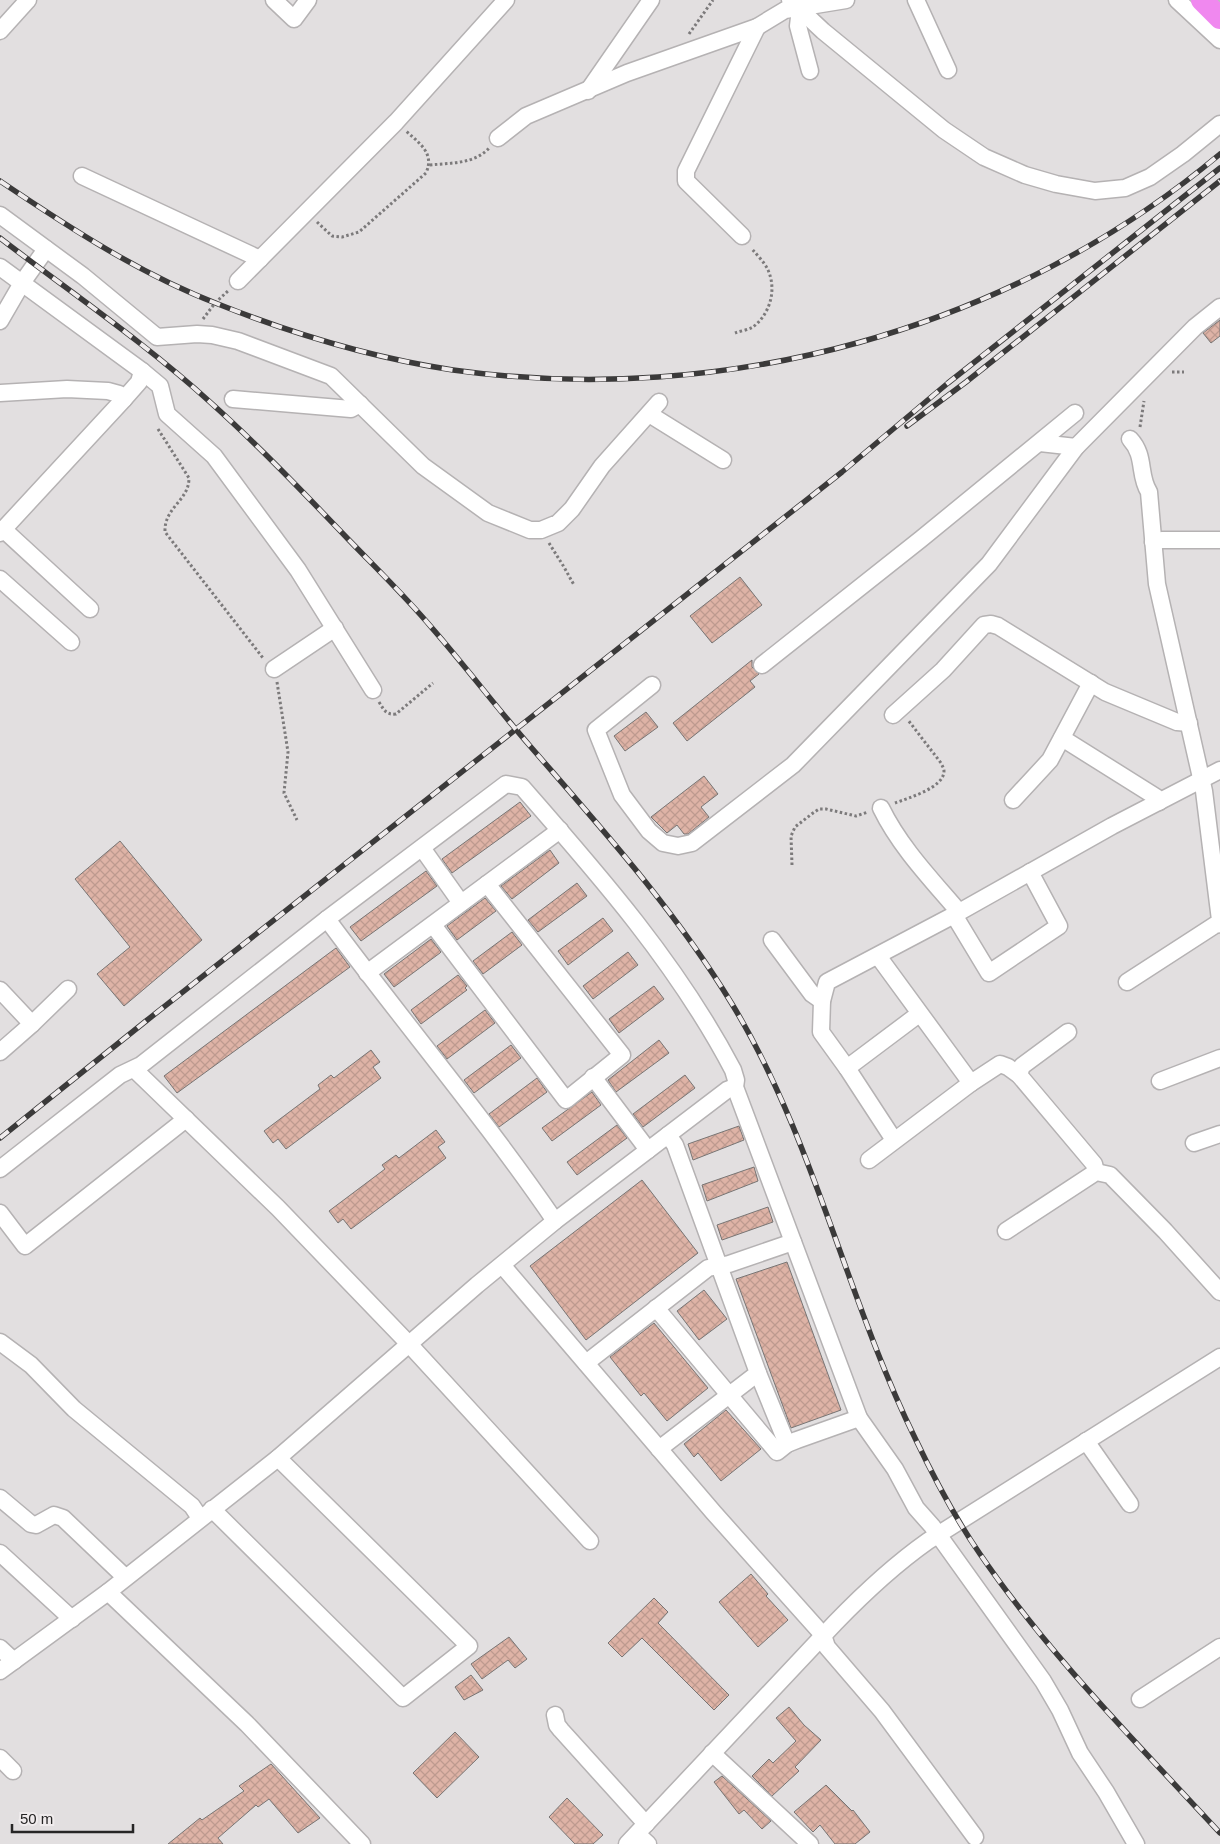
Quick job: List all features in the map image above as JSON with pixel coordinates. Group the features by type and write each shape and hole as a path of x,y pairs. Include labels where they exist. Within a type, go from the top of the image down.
{"highway":[{"path":"1202,0 1220,18"}],"street":[{"path":"0,31 28,0"},
{"path":"274,0 294,19 308,0"},
{"path":"238,281 396,122 506,0"},
{"path":"587,91 650,0"},
{"path":"498,138 526,116 627,73 757,27 795,4 846,0"},
{"path":"916,0 948,70"},
{"path":"1177,0 1220,40"},
{"path":"795,4 798,26 810,71"},
{"path":"795,4 823,31 893,90 966,146 1007,168 1056,184 1095,191 1114,190 1136,184 1150,177 1183,154 1220,124"},
{"path":"742,236 686,181 686,171 757,27"},
{"path":"82,176 260,259"},
{"path":"0,215 83,276 157,337 196,334 212,335 238,341 331,376 423,466 488,513 530,530 538,530 558,523 572,509 602,466 654,408 723,460"},
{"path":"0,321 22,283 46,249"},
{"path":"0,267 160,386 167,414 214,456 298,570 373,690"},
{"path":"652,685 596,730 622,795 649,831 663,843 678,846 692,843 793,766 989,564 1076,447 1195,327 1220,307"},
{"path":"90,609 2,531 139,382 142,371"},
{"path":"0,392 67,389 108,391 119,394 124,399"},
{"path":"232,400 351,409 360,404"},
{"path":"762,665 1075,413"},
{"path":"1040,443 1076,447"},
{"path":"1127,982 1220,922 1202,779 1157,584 1149,492 1145,486 1141,457 1133,443"},
{"path":"1153,542 1162,540 1220,540"},
{"path":"0,579 71,642"},
{"path":"893,715 943,670 984,625 991,624 998,626 1105,692 1177,722 1189,723"},
{"path":"274,669 335,628"},
{"path":"1013,800 1050,760 1091,683"},
{"path":"1062,738 1156,797 1159,802"},
{"path":"894,1140 821,1032 822,1000 827,982 956,914 1112,826 1220,770"},
{"path":"0,1169 120,1075 134,1069 327,919 506,784 522,786 639,924 701,1012 734,1070 735,1087 859,1418 895,1469 916,1508 932,1526 1043,1681 1060,1710 1080,1753 1106,1792 1136,1844"},
{"path":"880,808 902,845 956,914 989,973 1059,926 1030,872"},
{"path":"367,973 560,830"},
{"path":"422,848 461,903"},
{"path":"433,925 566,1100 622,1054 487,884"},
{"path":"327,919 515,1163 555,1221"},
{"path":"772,940 812,994 822,1000"},
{"path":"878,956 971,1083"},
{"path":"0,990 32,1024"},
{"path":"0,1052 68,990"},
{"path":"847,1068 919,1014"},
{"path":"1019,1075 1022,1066 1068,1032"},
{"path":"1160,1081 1220,1058"},
{"path":"869,1160 971,1083 1000,1064 1019,1075 1094,1164 1096,1172"},
{"path":"134,1069 278,1208 409,1344 590,1541"},
{"path":"593,1077 648,1150"},
{"path":"0,1671 108,1592 278,1458 555,1221 727,1090 735,1087"},
{"path":"0,1213 25,1246 186,1119"},
{"path":"1194,1143 1220,1134"},
{"path":"668,1135 674,1145 758,1373 787,1444"},
{"path":"1006,1230 1096,1172 1110,1176 1166,1231 1220,1292"},
{"path":"586,1363 708,1268 793,1242"},
{"path":"502,1265 823,1635 827,1647 882,1711 974,1837"},
{"path":"656,1308 777,1452 787,1444 859,1418"},
{"path":"0,1342 31,1366 74,1409 192,1506 206,1513 403,1698 469,1646 278,1458"},
{"path":"555,1715 557,1725 640,1836 712,1753 823,1635 879,1579 906,1556 1220,1357"},
{"path":"660,1449 758,1373"},
{"path":"1086,1441 1130,1504"},
{"path":"0,1498 31,1524 36,1525 49,1516 54,1515 63,1518 125,1577"},
{"path":"0,1553 72,1619"},
{"path":"108,1592 247,1724 362,1844"},
{"path":"1140,1699 1220,1647"},
{"path":"0,1648 14,1661"},
{"path":"712,1753 810,1844"},
{"path":"0,1758 14,1771"}],"path":[{"path":"680,54 683,44 713,0"},
{"path":"306,212 332,236 352,235 359,232 426,173 430,165 429,158 423,147 396,122"},
{"path":"430,165 473,159 484,153 498,138"},
{"path":"734,333 752,328 768,310 772,283 768,269 742,236"},
{"path":"196,334 206,314 238,281"},
{"path":"1168,373 1184,372"},
{"path":"1133,443 1144,398"},
{"path":"155,423 189,478 186,493 168,515 165,532 255,650 274,669 288,752 284,793 297,820"},
{"path":"538,530 555,551 574,586"},
{"path":"373,690 385,712 390,715 396,714 434,683"}],"building":[{"path":"1220,320 1220,336 1211,343 1203,333"},
{"path":"740,577 762,605 712,643 690,616"},
{"path":"752,660 752,667 759,674 750,681 755,687 687,741 673,723"},
{"path":"646,712 658,727 625,751 614,736"},
{"path":"704,776 718,794 701,807 709,817 688,834 684,834 677,825 667,833 651,817"},
{"path":"520,802 531,816 452,873 442,859"},
{"path":"120,841 202,940 124,1006 97,974 130,947 75,879"},
{"path":"550,850 559,863 512,899 501,886"},
{"path":"426,871 437,886 361,941 350,927"},
{"path":"577,883 587,896 538,932 528,920"},
{"path":"485,898 496,911 457,940 447,926"},
{"path":"603,918 613,931 568,965 558,951"},
{"path":"512,932 522,945 483,974 473,961"},
{"path":"431,939 441,952 394,987 384,974"},
{"path":"336,948 350,967 177,1093 164,1076"},
{"path":"628,952 638,965 593,999 583,986"},
{"path":"458,975 467,986 465,988 467,990 421,1024 411,1010"},
{"path":"654,986 664,999 619,1033 609,1019"},
{"path":"485,1010 495,1023 447,1059 437,1046"},
{"path":"659,1040 669,1053 616,1092 608,1080"},
{"path":"511,1045 521,1058 474,1093 464,1080"},
{"path":"371,1050 380,1062 373,1067 381,1078 286,1149 278,1139 273,1143 264,1131 320,1089 318,1085 331,1075 334,1078"},
{"path":"685,1075 695,1088 643,1127 633,1114"},
{"path":"537,1078 547,1092 499,1127 489,1114"},
{"path":"592,1092 601,1105 552,1141 542,1128"},
{"path":"617,1125 627,1138 577,1175 567,1162"},
{"path":"739,1126 744,1140 693,1160 688,1144"},
{"path":"436,1130 445,1142 438,1147 446,1158 351,1229 343,1219 338,1223 329,1211 385,1169 382,1165 396,1155 399,1158"},
{"path":"754,1167 758,1181 707,1201 702,1185"},
{"path":"642,1180 698,1253 586,1340 530,1266"},
{"path":"768,1207 773,1222 722,1240 717,1225"},
{"path":"787,1262 841,1410 791,1428 736,1279"},
{"path":"704,1290 727,1319 699,1340 677,1311"},
{"path":"654,1323 708,1388 667,1421 644,1393 641,1396 610,1357"},
{"path":"726,1410 761,1449 721,1481 698,1453 694,1457 684,1444"},
{"path":"751,1574 768,1594 766,1596 788,1620 758,1647 719,1602"},
{"path":"654,1598 668,1612 658,1623 729,1695 714,1710 642,1638 622,1657 608,1643"},
{"path":"509,1637 527,1659 515,1668 508,1660 482,1679 471,1664"},
{"path":"471,1675 483,1690 464,1700 455,1687"},
{"path":"789,1707 804,1725 821,1740 795,1767 799,1771 772,1796 752,1776 769,1759 773,1763 796,1741 776,1718"},
{"path":"455,1732 479,1757 437,1798 413,1773"},
{"path":"271,1764 320,1818 298,1833 269,1799 258,1807 256,1805 218,1838 223,1844 168,1844 200,1818 202,1820 244,1791 239,1786"},
{"path":"722,1776 771,1821 762,1829 744,1810 739,1814 714,1782"},
{"path":"826,1785 853,1810 870,1832 855,1844 835,1844 820,1825 813,1832 794,1812"},
{"path":"567,1798 603,1835 593,1844 575,1844 549,1817"}],"railway":[{"path":"0,181 79,233 161,279 246,315 334,344 393,359 453,370 555,379 658,377 760,365 860,342 957,310 1050,267 1138,215 1220,154"},
{"path":"0,1138 842,472 948,383 1220,168"},
{"path":"907,426 966,382 1220,181"},
{"path":"0,238 185,380 280,469 422,616 518,732 611,839 662,903 710,969 761,1056 808,1163 869,1330 891,1384 945,1498 980,1554 1035,1628 1095,1698 1220,1833"}]}
